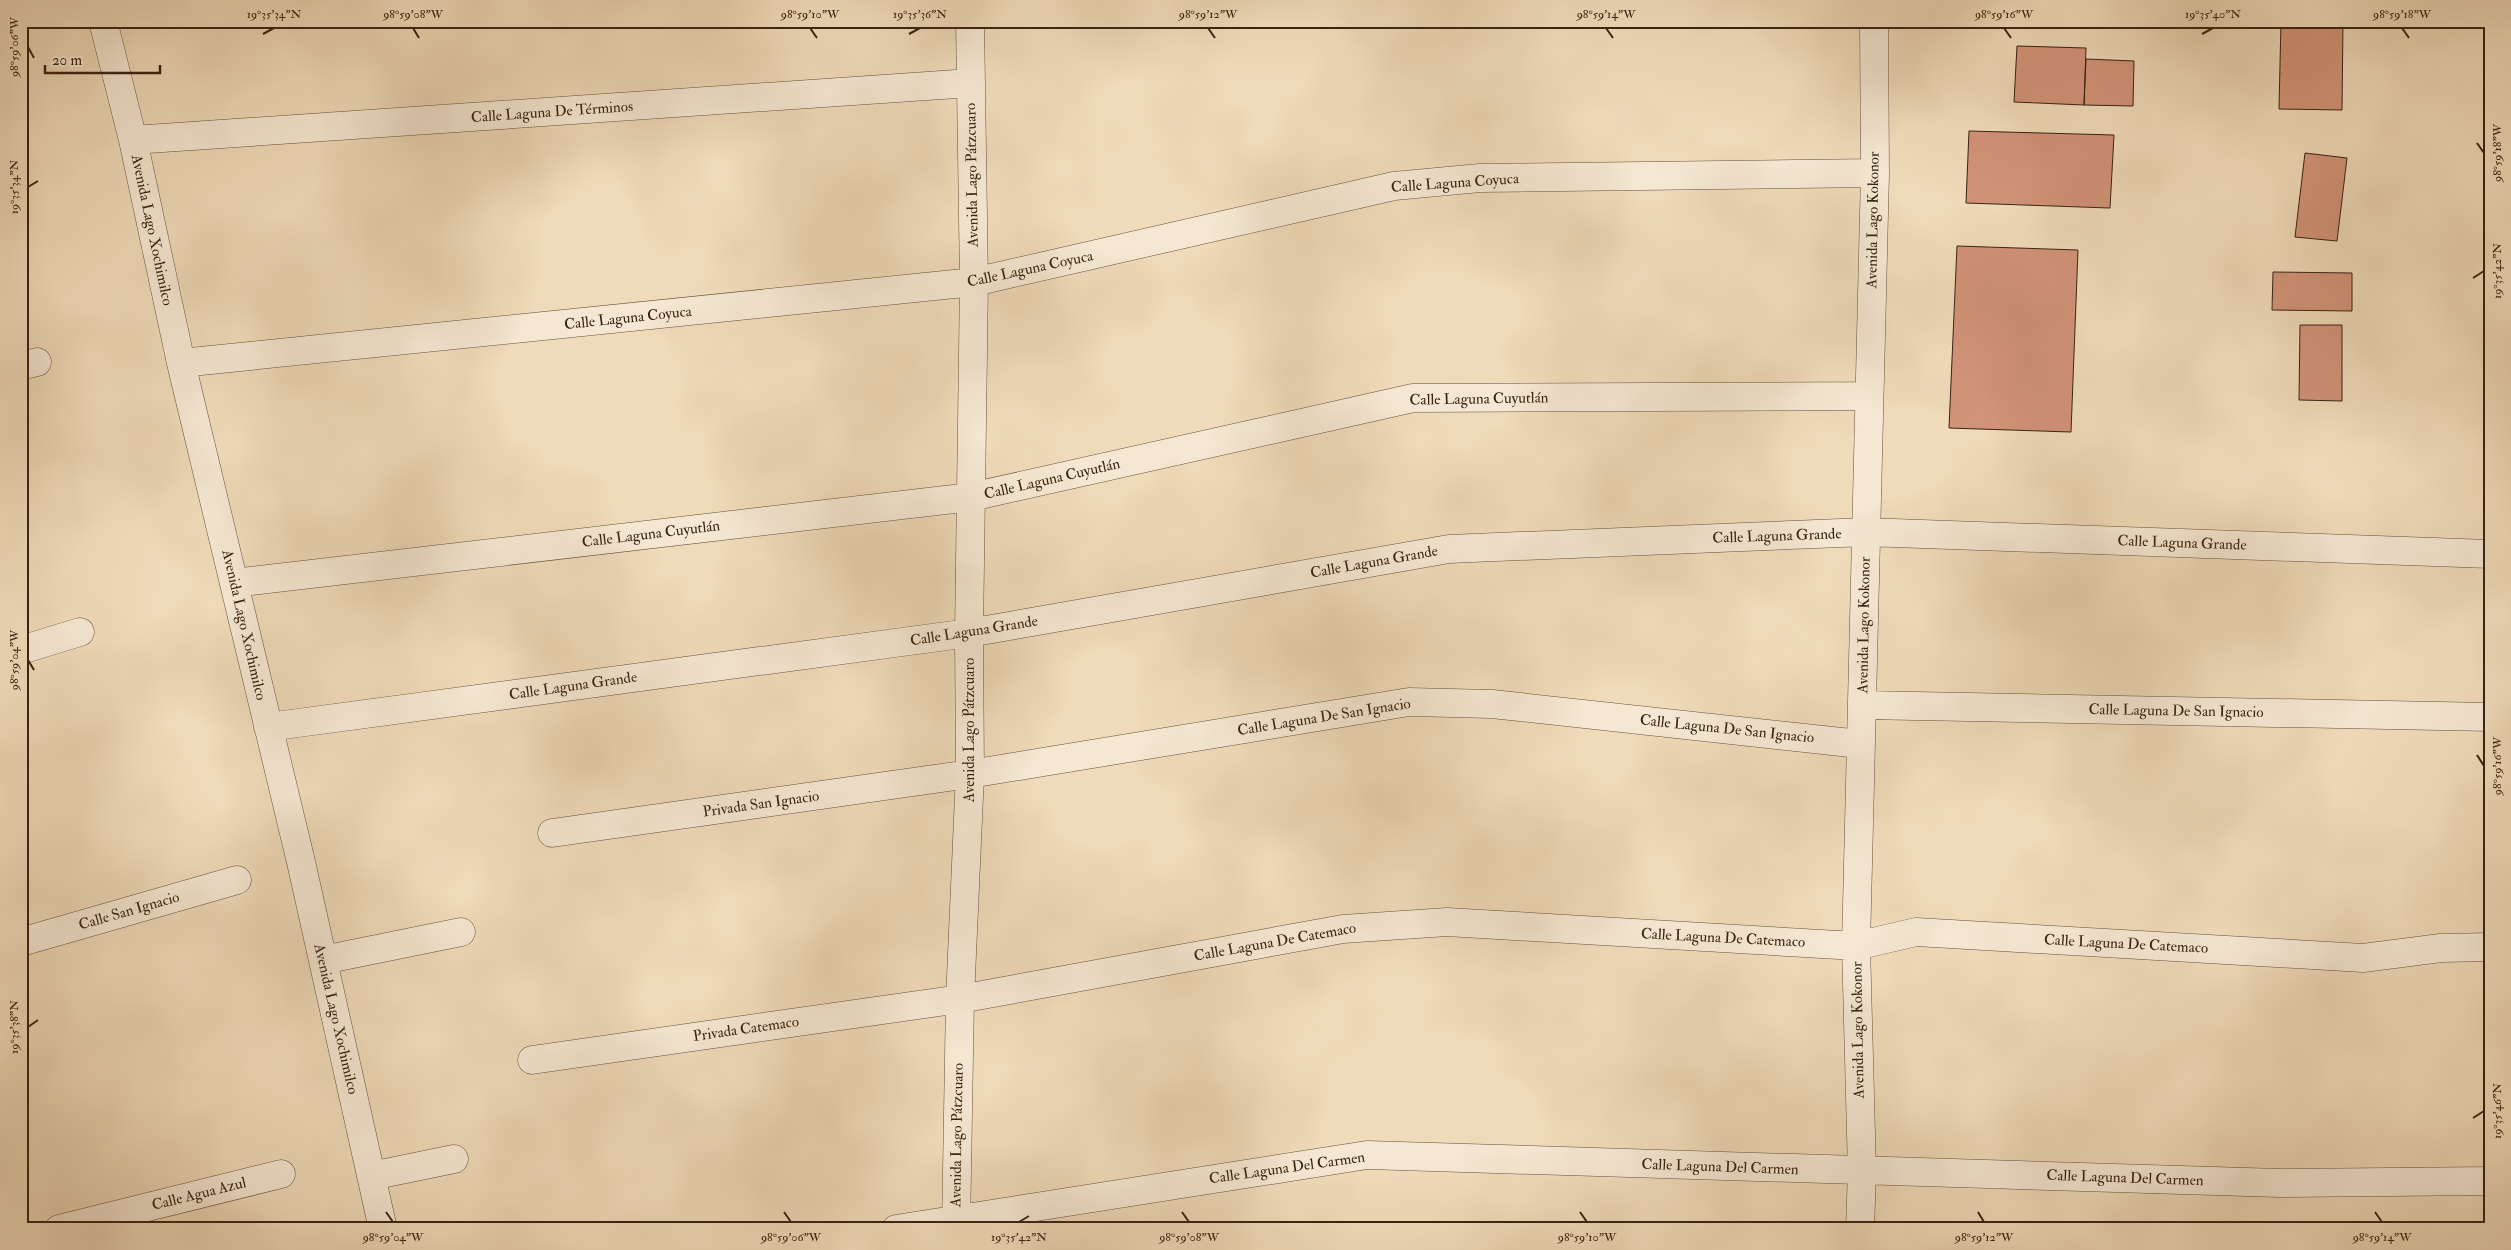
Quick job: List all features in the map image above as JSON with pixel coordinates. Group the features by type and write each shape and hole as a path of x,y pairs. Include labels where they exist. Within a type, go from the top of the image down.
{"street":[{"name":"Avenida Lago Xochimilco","path":"103,21 132,140 180,363 268,727 383,1229"},
{"name":"Avenida Lago Pátzcuaro","path":"956,1224 960,999 970,774 969,633 974,282 970,21"},
{"name":"Avenida Lago Kokonor","path":"1860,1229 1862,1171 1856,946 1875,173 1874,21"},
{"name":"Calle Laguna De Términos","path":"132,140 971,83"},
{"name":"Calle Laguna Coyuca","path":"180,363 974,282 1394,186 1480,178 1875,173"},
{"name":"Calle Laguna Cuyutlán","path":"234,583 971,497 1413,398 1869,396"},
{"name":"Calle Laguna Grande","path":"268,727 969,633 1450,548 1866,532 2490,554"},
{"path":"21,650 80,632"},
{"name":"Calle Laguna De San Ignacio","path":"970,774 1409,702 1492,704 1860,744"},
{"name":"Calle Laguna De San Ignacio","path":"1862,705 2490,717"},
{"name":"Privada San Ignacio","path":"552,833 970,774"},
{"name":"Calle San Ignacio","path":"21,942 237,880"},
{"name":"Calle Laguna De Catemaco","path":"960,999 1342,928 1446,922 1856,946 1916,932 2363,958 2440,948 2490,947"},
{"path":"322,960 462,932"},
{"name":"Privada Catemaco","path":"532,1060 960,999"},
{"name":"Calle Laguna Del Carmen","path":"896,1229 956,1224 1367,1155 2280,1183 2490,1181"},
{"path":"371,1176 454,1158"},
{"name":"Calle Agua Azul","path":"59,1229 281,1174"}],"building":[{"path":"2281,21 2343,21 2342,110 2279,109"},
{"path":"2017,46 2086,48 2084,105 2014,102"},
{"path":"2086,59 2134,61 2133,106 2084,105"},
{"path":"1969,131 2114,135 2110,208 1966,203"},
{"path":"2305,153 2347,158 2337,241 2295,237"},
{"path":"1957,246 2078,250 2071,432 1949,428"},
{"path":"2273,272 2352,273 2352,311 2272,310"},
{"path":"2300,325 2342,325 2342,401 2299,400"}]}
